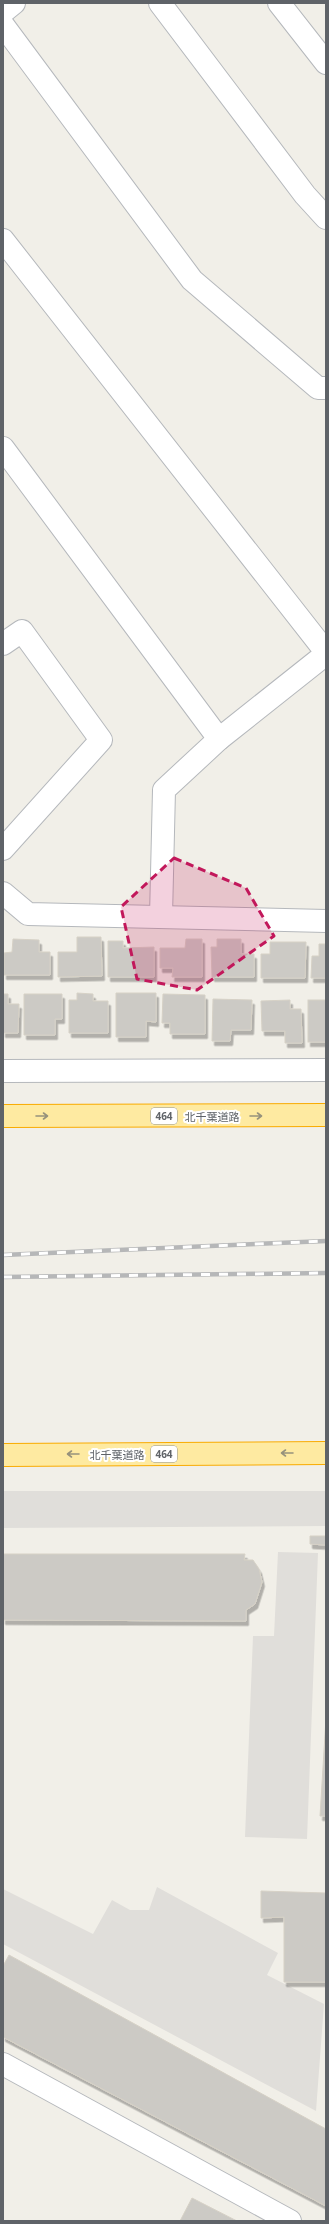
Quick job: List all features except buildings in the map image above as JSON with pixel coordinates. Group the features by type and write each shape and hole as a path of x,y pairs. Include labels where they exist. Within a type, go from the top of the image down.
{"highway":[{"name":"北千葉道路","path":"3,1116 326,1115"},
{"name":"北千葉道路","path":"3,1455 326,1453"}],"street":[{"path":"3,12 14,3"},
{"path":"160,3 305,195 326,218"},
{"path":"279,3 326,63"},
{"path":"3,25 192,280 318,388 326,388"},
{"path":"3,240 326,653 220,739 164,790 161,916"},
{"path":"3,448 220,739"},
{"path":"3,644 22,631 100,740 3,849"},
{"path":"3,893 28,914 326,921"},
{"path":"3,1071 326,1070"},
{"path":"3,2064 290,2221"}],"highlighted area":[{"path":"174,858 246,888 274,936 197,990 137,979 121,907"}],"shaded area":[{"path":"3,1491 326,1491 326,1526 3,1528"},
{"path":"278,1552 318,1553 307,1839 245,1837 253,1636 274,1636"},
{"path":"157,1887 278,1953 267,1975 324,2004 316,2111 3,1944 3,1889 93,1934 112,1900 130,1910 149,1910"}],"railway":[{"path":"3,1255 326,1241"},
{"path":"3,1277 326,1273"}]}
